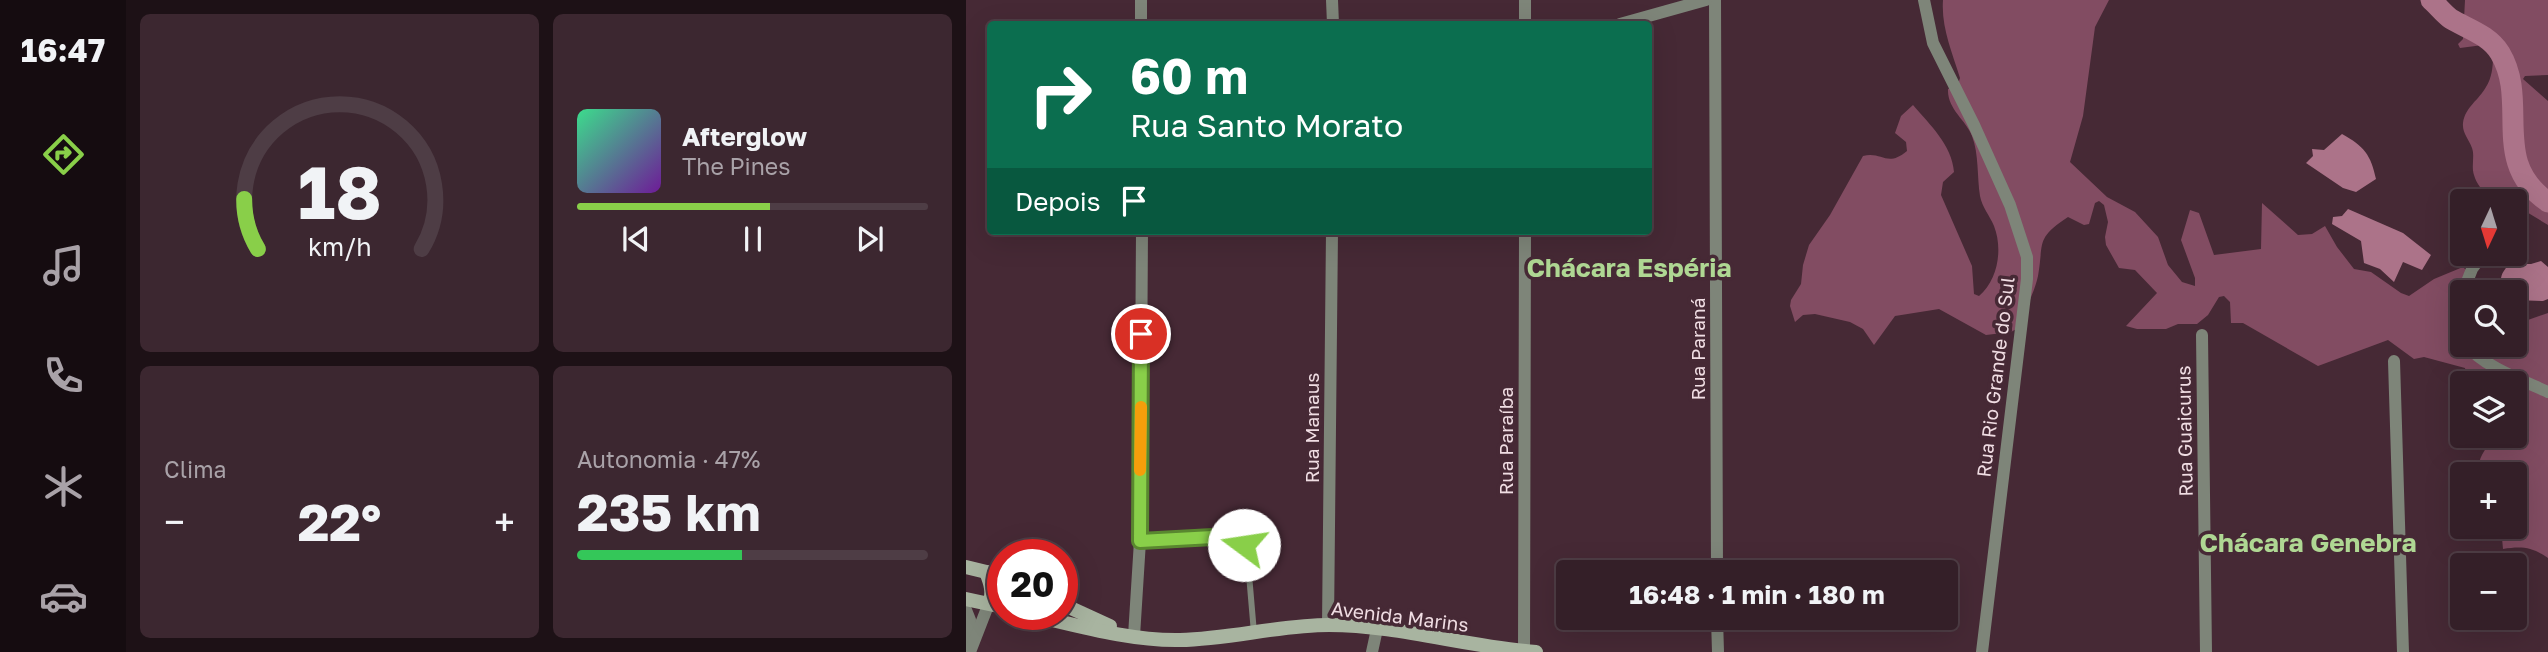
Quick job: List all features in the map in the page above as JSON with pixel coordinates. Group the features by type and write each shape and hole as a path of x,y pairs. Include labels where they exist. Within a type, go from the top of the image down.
{"street":[{"path":"1141,0 1141,21"},
{"path":"1332,0 1332,21"},
{"path":"1525,0 1525,21"},
{"path":"1631,21 1706,0"},
{"name":"Rua Paraná","path":"1714,0 1717,560"},
{"name":"Rua Rio Grande do Sul","path":"1924,0 1933,43 2010,205 2027,257 1982,652"},
{"path":"1134,636 1140,541 1142,235"},
{"name":"Rua Manaus","path":"1328,625 1332,235"},
{"name":"Rua Paraíba","path":"1525,235 1530,652"},
{"name":"Rua Guaicurus","path":"2202,335 2206,652"},
{"path":"2481,357 2548,392"},
{"path":"2394,361 2403,652"},
{"path":"966,567 986,572"},
{"path":"966,599 987,603"},
{"path":"966,610 970,620 969,652"},
{"path":"1078,611 1134,636"},
{"path":"969,652 987,621"},
{"path":"1078,624 1134,636"},
{"name":"Avenida Marins","path":"1134,636 1179,640 1328,625 1377,629 1530,652"},
{"path":"1372,652 1377,629"},
{"path":"1717,630 1717,652"}],"lane":[{"path":"1140,541 1231,536 1240,539 1247,551 1254,633"}],"shaded area":[{"path":"1943,0 2109,0 2095,27 2083,116 2070,162 2107,197 2135,212 2158,237 2168,265 2182,282 2195,286 2195,278 2181,240 2190,210 2199,213 2214,255 2261,249 2262,203 2298,235 2312,234 2325,226 2354,269 2371,272 2409,296 2434,279 2463,267 2476,280 2450,280 2450,357 2527,357 2527,320 2548,313 2548,558 2527,548 2503,549 2502,539 2527,539 2527,462 2480,462 2486,448 2527,448 2527,371 2466,371 2465,368 2424,357 2414,359 2388,340 2318,366 2243,323 2231,323 2230,302 2224,296 2219,297 2208,315 2197,324 2178,324 2166,329 2137,329 2126,326 2157,293 2135,270 2119,268 2106,245 2108,222 2104,205 2099,201 2095,203 2089,224 2084,225 2068,217 2046,236 2041,248 2034,289 2018,328 2011,332 1986,335 1939,309 1895,316 1874,345 1863,329 1850,322 1815,314 1803,315 1795,322 1791,300 1801,284 1809,245 1830,215 1863,156 1889,159 1907,151 1906,142 1895,133 1901,116 1913,105 1945,144 1952,162 1954,172 1943,182 1941,195 1972,266 1974,294 1979,296 1991,282 1997,264 1997,235 1982,204 1972,136 1948,96 1948,89 1958,84 1960,78 1945,30"},
{"path":"2465,0 2548,0 2548,75 2525,76 2523,79 2548,101 2548,225 2527,212 2527,189 2482,189 2476,181 2473,151 2463,123 2466,112 2488,83 2493,56 2483,45 2460,48 2458,44 2463,39"},
{"path":"2342,134 2356,143 2369,157 2376,179 2356,192 2343,188 2306,163 2313,156 2312,149 2324,150"},
{"path":"2348,209 2403,233 2431,255 2422,270 2403,262 2394,282 2380,269 2364,263 2361,241 2332,224 2333,217 2342,216"},
{"path":"2541,261 2548,267 2548,299 2527,300 2527,280 2501,280 2508,266"}],"waterway":[{"path":"2431,0 2451,19 2478,33 2500,53 2512,92 2513,131 2520,169 2530,186 2548,202"}],"slow traffic":[{"path":"1140,470 1141,407"}],"district":[{"name":"Chácara Espéria","path":"1629,267"},
{"name":"Chácara Genebra","path":"2308,542"}],"route":[{"path":"1141,334 1140,541 1231,536 1240,539 1244,545"}]}
